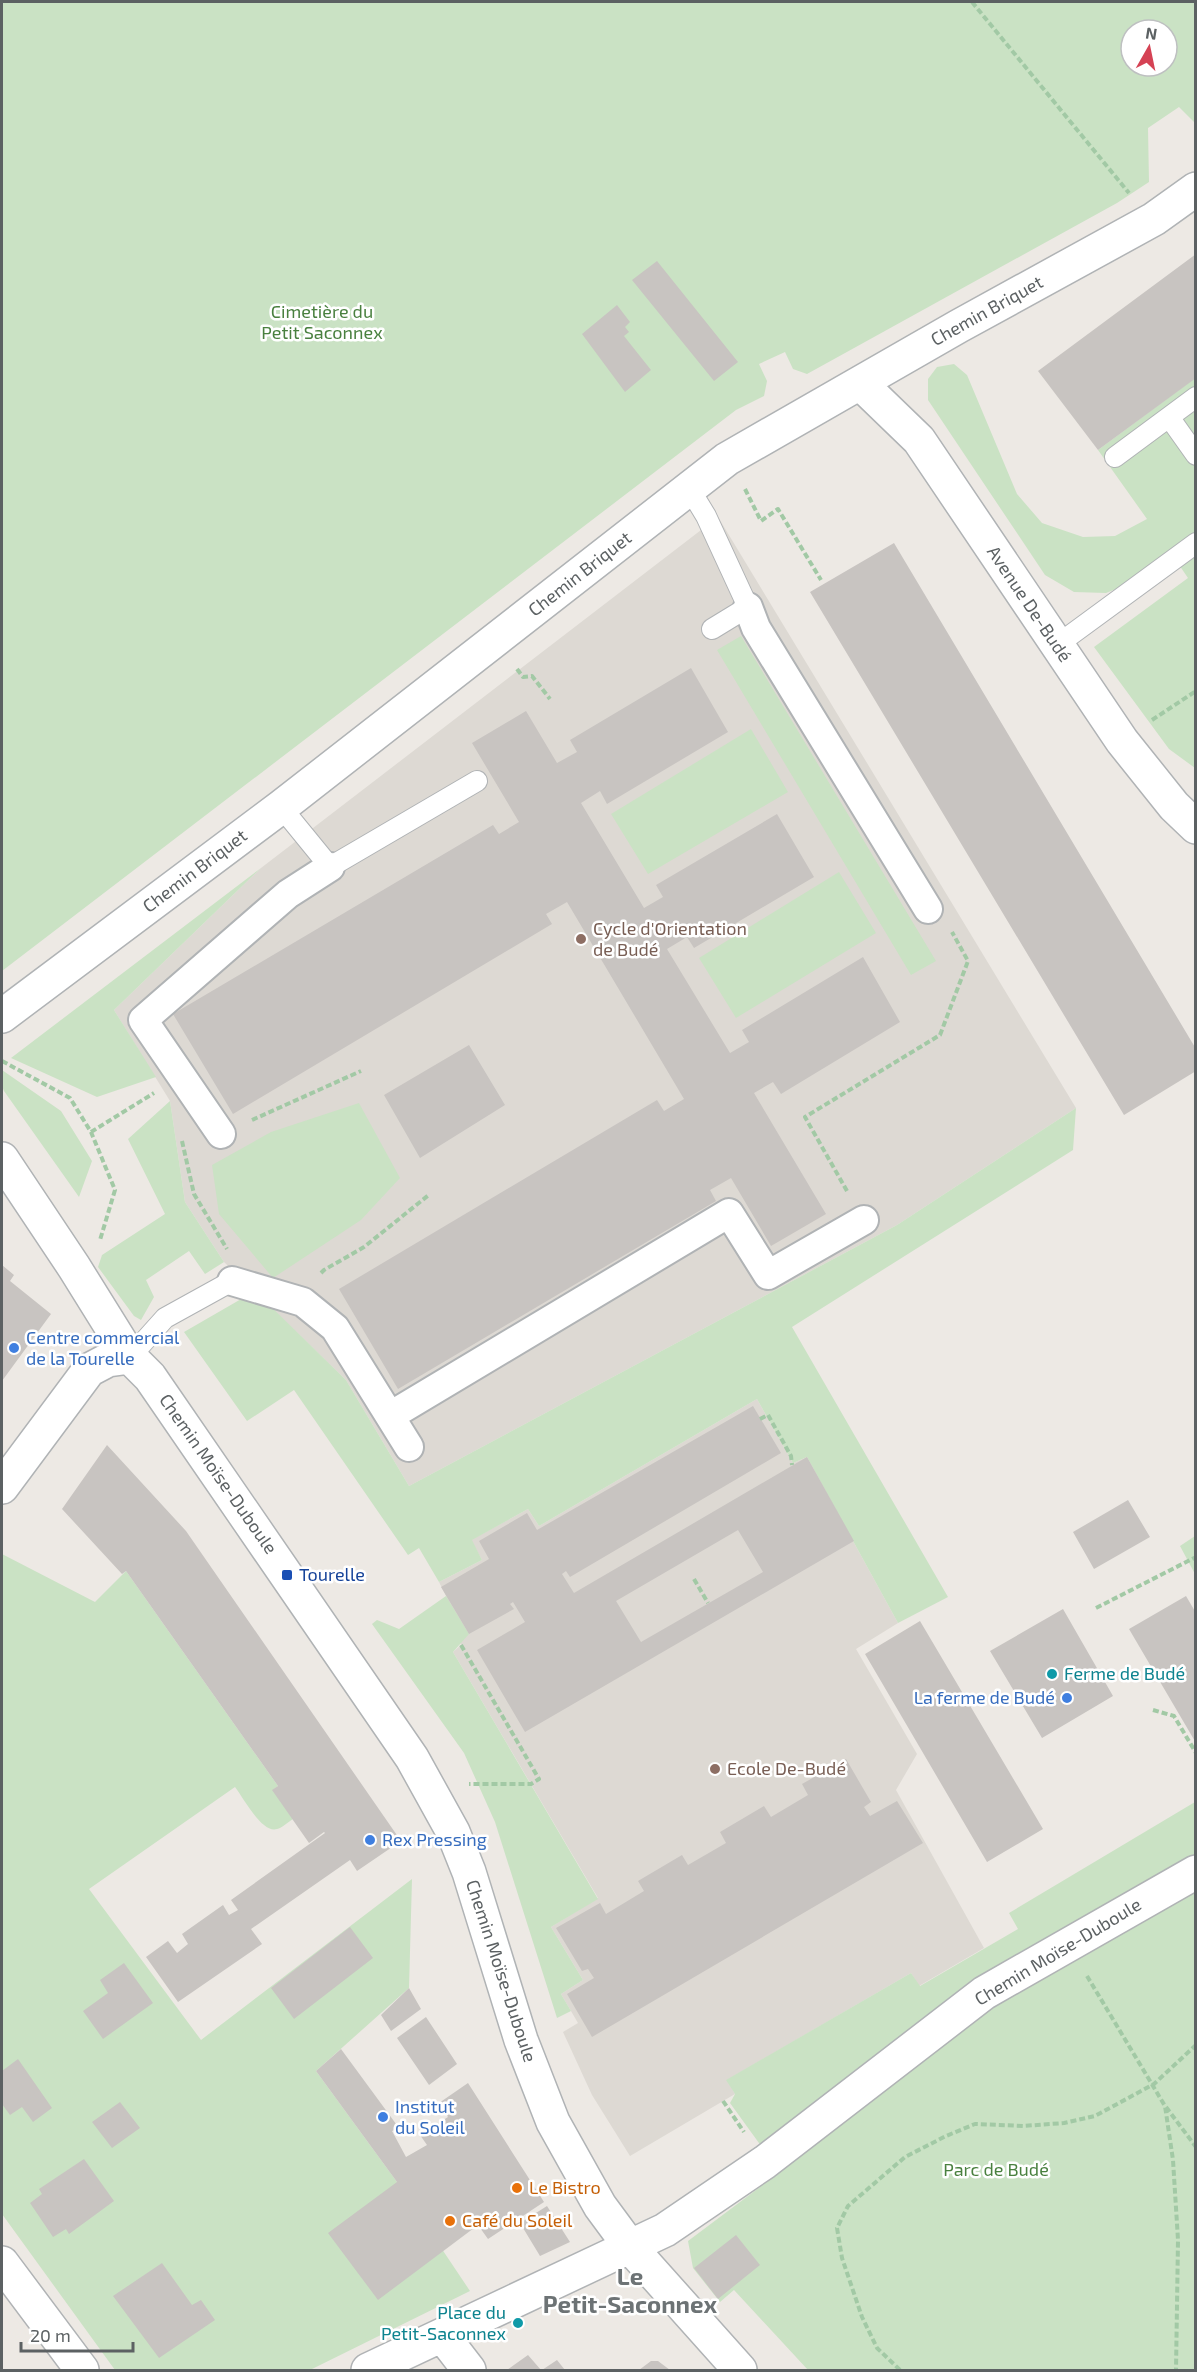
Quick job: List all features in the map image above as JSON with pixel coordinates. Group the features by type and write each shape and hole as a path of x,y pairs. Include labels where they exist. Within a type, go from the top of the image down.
{"street":[{"name":"Chemin Briquet","path":"2,1016 281,807 727,459 1154,219 1196,189"},
{"name":"Avenue De-Budé","path":"860,383 919,440 1122,741 1174,806 1196,827"},
{"path":"748,608 756,628 928,909"},
{"path":"221,1134 143,1020 288,894 330,867"},
{"name":"Chemin Moïse-Duboule","path":"2,1159 74,1266 130,1357 156,1384 412,1758 453,1832 469,1872 521,2040 553,2122 600,2206 631,2248 665,2230 765,2162 984,1993 1183,1879"},
{"path":"390,1416 729,1213 768,1275 864,1220"},
{"path":"232,1281 303,1302 335,1328 409,1447"},
{"path":"2,1487 89,1370 108,1360 130,1357"},
{"path":"368,2370 631,2248 740,2370"},
{"path":"2,2263 82,2370"},
{"path":"442,2335 469,2370"}],"lane":[{"path":"1115,457 1196,397"},
{"path":"1169,417 1196,455"},
{"path":"689,488 706,516 748,608 712,629"},
{"path":"1057,645 1196,543"},
{"path":"281,807 330,867 477,781"},
{"path":"130,1357 165,1318 232,1281"}],"path":[{"path":"972,2 1130,194 1154,219"},
{"path":"744,488 760,521 778,509 820,580"},
{"path":"515,666 523,677 532,676 550,699"},
{"path":"1122,741 1196,691"},
{"path":"864,1220 805,1117 940,1035 968,961 947,924 928,909"},
{"path":"2,1060 70,1098 91,1132 115,1190 104,1232 99,1242"},
{"path":"221,1134 361,1071"},
{"path":"91,1132 156,1092"},
{"path":"181,1133 194,1194 232,1258 232,1281"},
{"path":"303,1302 324,1270 364,1247 430,1194"},
{"path":"760,1419 768,1414 791,1456 792,1466"},
{"path":"1096,1608 1196,1557"},
{"path":"694,1579 708,1603"},
{"path":"461,1645 539,1779 531,1784 469,1784"},
{"path":"1153,1710 1174,1716 1196,1753"},
{"path":"1068,1945 1166,2106 1196,2147"},
{"path":"900,2370 877,2348 862,2317 842,2258 837,2228 848,2206 905,2157 975,2124 1023,2126 1074,2121 1095,2116 1154,2084 1196,2045"},
{"path":"1166,2106 1173,2160 1178,2240 1176,2370"}],"shaded area":[{"name":"Cycle d'Orientation de Budé","path":"718,517 1076,1108 897,1225 409,1486 346,1380 224,1262 185,1202 170,1101 114,1010 261,868"},
{"name":"Ecole De-Budé","path":"757,1399 793,1463 807,1457 898,1623 856,1649 917,1754 896,1790 984,1948 919,1986 911,1973 727,2080 735,2094 630,2156 592,2095 563,2032 578,2023 561,1994 583,1980 551,1927 598,1898 453,1652 461,1645 446,1596 439,1582 482,1560 471,1540 528,1509 539,1526"}],"green space":[{"name":"Cimetière du Petit Saconnex","path":"2,2 1195,2 1195,123 1179,107 1148,128 1149,182 1117,203 807,374 793,369 785,352 759,364 767,381 764,396 736,410 2,971"},
{"path":"954,364 967,375 1017,494 1042,523 1083,537 1115,536 1147,519 1098,450 1195,378 1195,768 1169,749 1094,647 1188,578 1171,553 1131,583 1106,593 1074,592 1045,575 928,400 928,379 937,367"},
{"path":"741,636 936,961 911,975 717,650"},
{"path":"751,729 788,792 648,874 611,814"},
{"path":"261,868 114,1010 156,1077 97,1097 11,1058"},
{"path":"839,872 876,933 736,1018 699,958"},
{"path":"2,1070 61,1111 92,1161 79,1197 4,1091"},
{"path":"170,1101 185,1202 224,1262 205,1274 189,1251 146,1280 154,1297 141,1320 134,1316 98,1267 102,1255 165,1214 128,1139"},
{"path":"359,1103 400,1178 361,1220 273,1278 219,1214 212,1165 271,1132"},
{"path":"1076,1108 1073,1150 792,1327 948,1597 898,1623 807,1457 793,1463 757,1399 539,1526 528,1509 472,1540 482,1560 439,1582 419,1548 408,1555 294,1390 247,1421 184,1332 255,1291 346,1380 409,1486 897,1225"},
{"path":"1195,1536 1195,1574 1180,1546"},
{"path":"2,1554 95,1602 126,1571 278,1786 273,1790 293,1819 277,1829 265,1826 253,1814 235,1787 89,1889 201,2040 412,1879 409,1988 316,2071 397,2182 470,2291 310,2370 115,2370 2,2214"},
{"path":"446,1596 469,1634 453,1652 598,1899 551,1927 583,1980 561,1994 571,2011 557,2018 495,1822 464,1753 372,1624 377,1620 399,1629"},
{"name":"Parc de Budé","path":"1195,1802 1195,2370 808,2370 734,2290 720,2302 693,2268 688,2241 780,2172 730,2103 735,2094 726,2080 911,1973 920,1986 1018,1929 1009,1913"}],"building":[{"path":"1196,254 1196,378 1098,450 1038,371"},
{"path":"657,261 738,362 714,381 632,280"},
{"path":"617,305 630,322 625,327 629,332 624,336 651,370 625,392 582,334"},
{"path":"894,543 1196,1049 1196,1071 1124,1115 810,592"},
{"path":"691,668 728,732 607,804 600,791 581,803 644,908 663,897 656,885 777,814 814,877 694,948 687,937 667,949 730,1053 749,1042 742,1030 863,957 900,1022 781,1094 773,1082 754,1093 826,1214 771,1246 731,1178 710,1190 716,1201 398,1389 339,1289 657,1100 664,1111 684,1099 567,902 546,914 552,924 233,1114 173,1014 493,825 499,834 519,822 472,743 526,711 557,763 577,752 570,740"},
{"path":"469,1045 505,1105 420,1158 384,1095"},
{"name":"Centre commercial de la Tourelle","path":"2,1265 14,1275 10,1281 51,1314 2,1381"},
{"path":"753,1406 781,1453 570,1577 566,1571 562,1574 574,1593 807,1457 854,1541 525,1732 477,1650 525,1622 513,1602 510,1604 514,1609 469,1634 441,1587 489,1559 479,1541 527,1513 537,1530","holes":["738,1530 763,1572 641,1642 616,1601"]},
{"path":"107,1445 186,1531 401,1841 357,1871 350,1860 251,1929 262,1944 178,2002 146,1957 168,1941 177,1953 188,1944 182,1934 223,1905 229,1915 238,1910 231,1900 325,1833 309,1843 272,1790 278,1786 126,1571 122,1574 62,1509"},
{"path":"1128,1500 1150,1537 1094,1569 1073,1532"},
{"path":"1186,1596 1196,1613 1196,1743 1129,1629"},
{"name":"Ferme de Budé","path":"1063,1609 1113,1696 1042,1738 990,1651"},
{"path":"920,1621 1043,1829 987,1862 865,1654"},
{"path":"846,1759 871,1802 864,1807 870,1816 897,1801 923,1843 592,2037 567,1994 594,1978 588,1969 582,1971 556,1928 600,1903 606,1914 644,1891 638,1881 682,1855 688,1865 726,1843 720,1832 764,1806 771,1817 808,1795 802,1784"},
{"path":"350,1927 373,1958 294,2019 271,1988"},
{"path":"124,1963 153,2003 103,2039 83,2011 108,1993 100,1980"},
{"path":"409,1988 421,2009 391,2031 381,2015"},
{"path":"426,2017 457,2064 429,2085 397,2038"},
{"path":"341,2049 399,2128 392,2131 406,2157 427,2145 420,2135 448,2117 439,2103 468,2083 544,2202 488,2239 478,2225 378,2300 328,2233 397,2182 316,2071"},
{"path":"18,2059 52,2108 33,2122 22,2107 10,2115 2,2104 2,2071"},
{"path":"120,2102 140,2128 112,2148 92,2122"},
{"path":"84,2159 114,2201 69,2234 66,2229 53,2237 30,2203 42,2194 39,2189"},
{"path":"547,2206 570,2242 540,2256 520,2223"},
{"path":"736,2235 760,2265 718,2299 694,2268"},
{"path":"162,2263 192,2305 201,2300 215,2320 159,2358 113,2296"},
{"path":"528,2355 541,2370 507,2370"},
{"path":"557,2360 565,2370 542,2370"},
{"path":"651,2361 658,2361 670,2370 639,2370"}],"place":[{"name":"Cycle d'Orientation de Budé","path":"581,939"},
{"name":"Centre commercial de la Tourelle","path":"14,1348"},
{"name":"Tourelle","path":"287,1575"},
{"name":"Ferme de Budé","path":"1052,1674"},
{"name":"La ferme de Budé","path":"1067,1698"},
{"name":"Ecole De-Budé","path":"715,1769"},
{"name":"Rex Pressing","path":"370,1840"},
{"name":"Institut du Soleil","path":"383,2117"},
{"name":"Le Bistro","path":"517,2188"},
{"name":"Café du Soleil","path":"450,2221"},
{"name":"Place du Petit-Saconnex","path":"518,2323"}],"district":[{"name":"Le Petit-Saconnex","path":"630,2291"}]}
